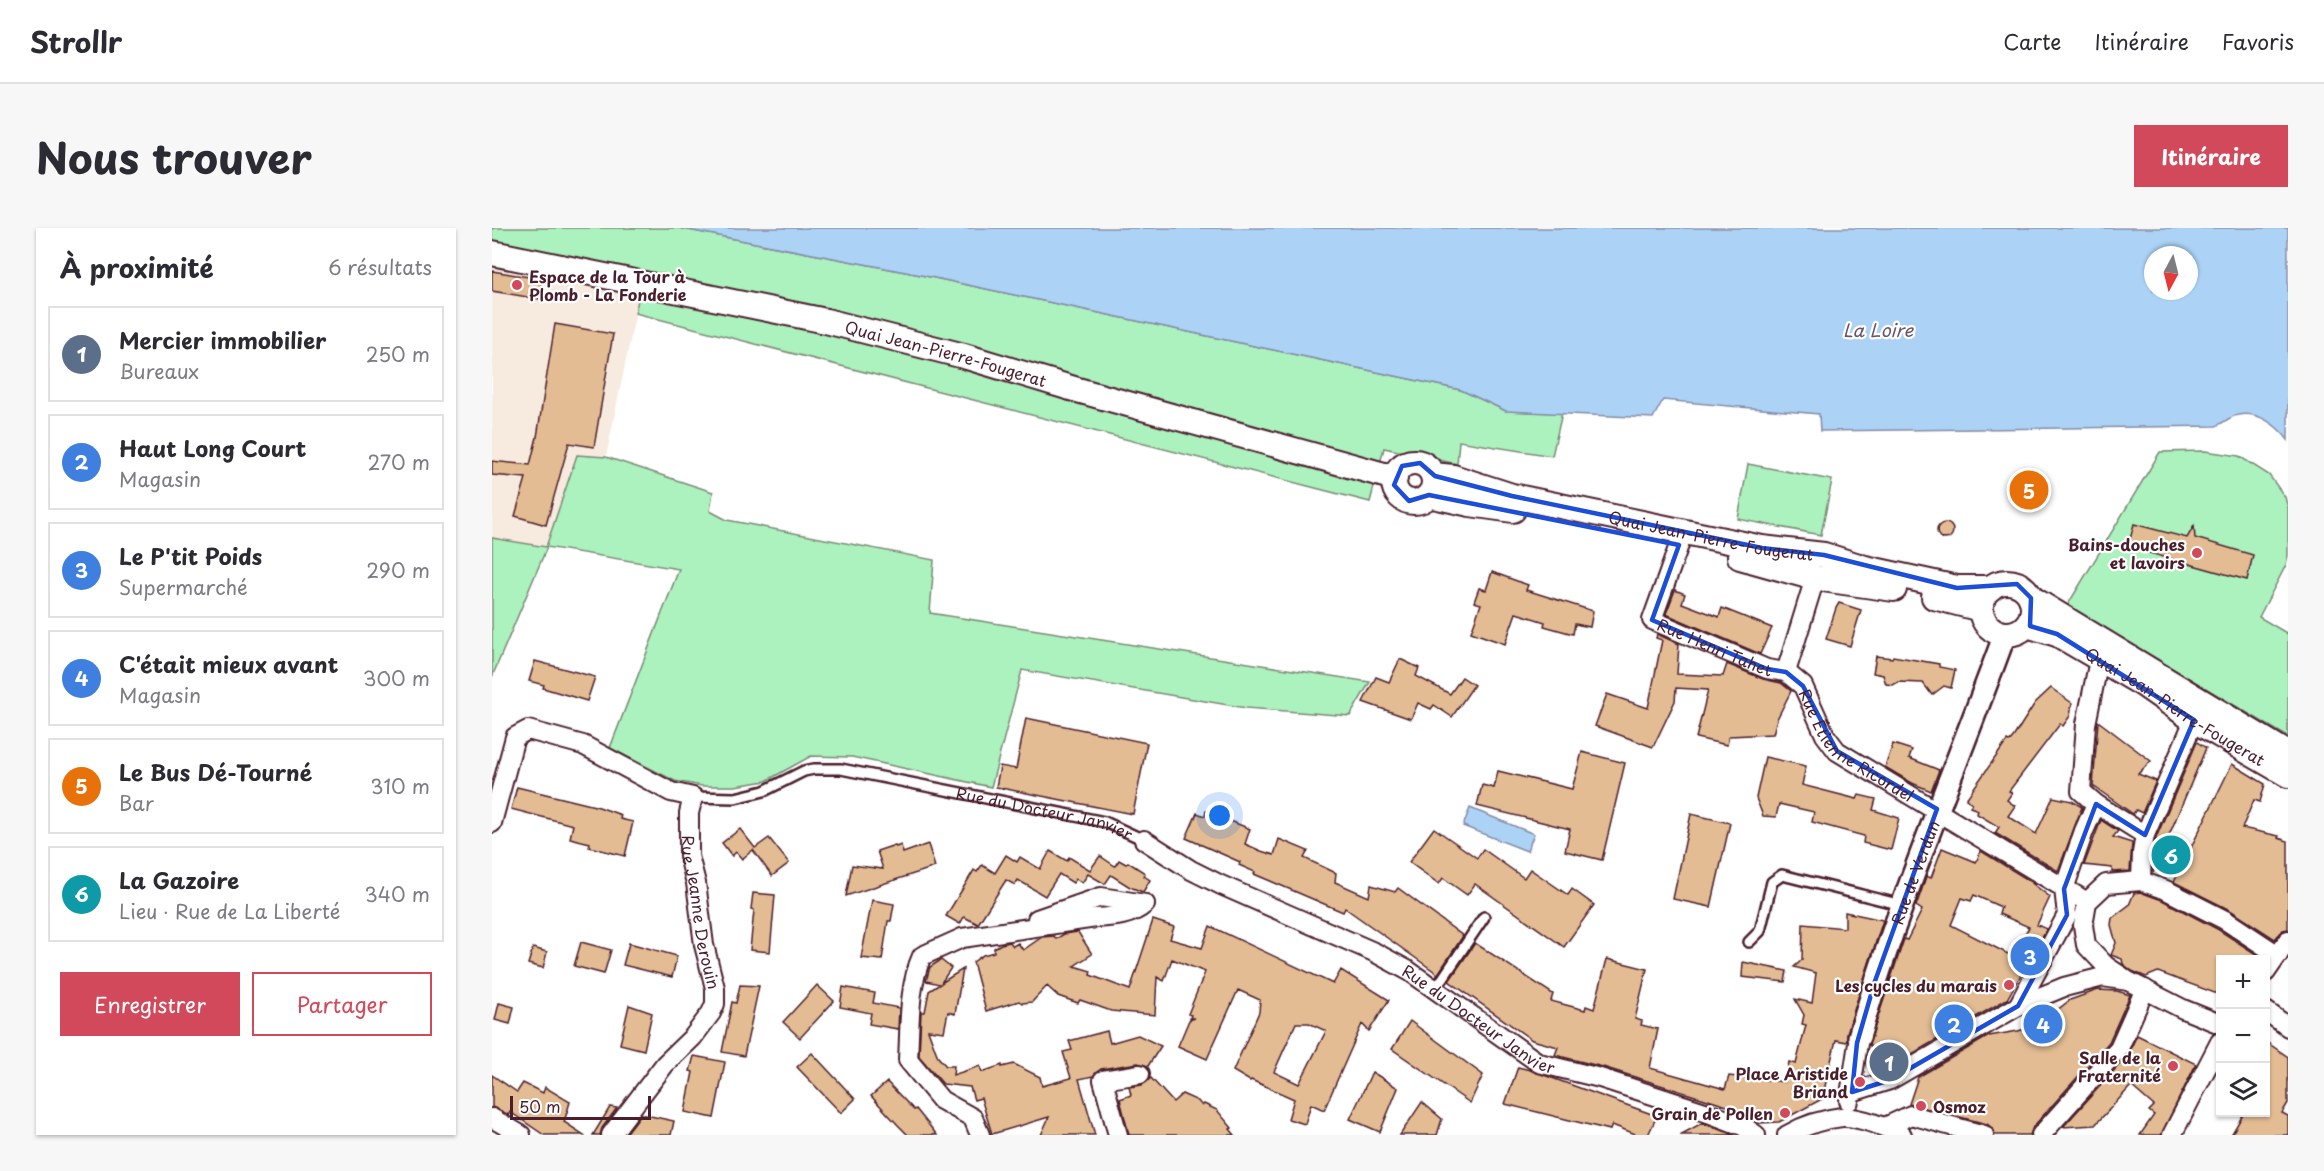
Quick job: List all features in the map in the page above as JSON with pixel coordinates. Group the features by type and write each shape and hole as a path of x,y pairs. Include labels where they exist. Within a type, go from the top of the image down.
{"main road":[{"name":"Quai Jean-Pierre-Fougerat","path":"492,253 826,321 964,356 1395,478 1402,466 1410,462 1424,465 1431,485 1470,504 1497,506 1739,557 1815,578 1880,586 1953,601 1986,599 2003,583 2010,582 2022,587 2031,598 2288,754"},
{"name":"Quai Jean-Pierre-Fougerat","path":"1431,485 1454,477 1512,496 1762,548 1824,555 1866,568 1957,588 1986,599"},
{"path":"1986,599 1989,626 2005,634 2015,633 2027,625 2033,607 2031,598"},
{"name":"Quai Jean-Pierre-Fougerat","path":"2027,625 2057,634 2144,685 2194,720 2288,775"}],"street":[{"name":"Rue Henri Tahet","path":"1679,545 1652,620 1767,669 1786,672"},
{"path":"1786,672 1815,578"},
{"name":"Rue de Verdun","path":"1844,1117 1852,1092 1859,1037 1875,981 1936,809 1947,789 2005,634"},
{"path":"2099,660 2086,724 2081,791 2096,804 2145,835"},
{"name":"Rue Étienne Ricordel","path":"1786,672 1803,686 1825,735 1837,751 2087,902"},
{"path":"2141,881 2145,835 2194,720"},
{"name":"Rue du Docteur Janvier","path":"492,823 514,737 528,730 583,745 671,792 693,797"},
{"name":"Rue Jeanne Derouin","path":"611,1135 665,1064 693,1037 715,1004 715,988 704,945 696,883 689,856 689,813 693,797"},
{"path":"2018,1006 2067,915 2064,889 2096,804"},
{"name":"Rue du Docteur Janvier","path":"1144,840 1191,870 1221,885 1374,952 1409,971 1539,1063 1600,1078 1700,1111 1743,1126 1756,1135"},
{"path":"2216,1022 2183,1009 2128,981 2106,966 2086,945 2084,925 2087,902 2106,884 2141,881 2166,890 2225,920 2278,955"},
{"path":"980,1135 973,1118 941,1100 908,1060 912,995 917,968 922,956 962,938 987,935 1096,918 1118,917 1140,909 1145,904 1101,897 987,935"},
{"path":"2270,965 2288,940"},
{"path":"1852,1092 1890,1080 2018,1006 2064,987 2103,977 2128,981"},
{"path":"2041,1135 2119,1048 2145,989"},
{"path":"2270,1014 2288,1027"},
{"path":"2172,1135 2216,1050"},
{"path":"1118,1135 1103,1080 1140,1074"},
{"path":"1885,1127 1911,1115 1984,1135"},
{"path":"1793,1132 1844,1117 1885,1127 1902,1135"},
{"path":"492,1118 521,1135"}],"lane":[{"name":"Rue du Docteur Janvier","path":"693,797 735,798 764,791 804,771 842,769 1105,822 1144,840"},
{"path":"1749,942 1760,931 1772,882 1782,875 1902,905"},
{"path":"1435,990 1484,917"}],"highlighted area":[{"path":"1420,463 1435,476 1512,496 1762,548 1824,555 1957,588 2017,584 2031,598 2030,626 2057,634 2194,720 2145,835 2096,804 2064,889 2067,915 2018,1006 1890,1080 1852,1092 1857,1043 1875,981 1937,809 1837,751 1803,686 1786,672 1767,669 1652,620 1679,545 1429,495 1409,501 1394,485 1402,466"}],"shaded area":[{"path":"492,245 644,273 606,457 577,455 546,547 492,538"}],"green space":[{"path":"492,228 678,228 916,274 1461,390 1506,411 1562,413 1552,456 1459,441 1457,464 1384,448 1370,502 635,313 644,274 492,245"},
{"path":"2205,451 2239,456 2269,475 2285,497 2288,508 2286,565 2259,617 2288,634 2288,737 2067,606 2160,452"},
{"path":"577,455 606,457 713,492 710,511 727,520 934,560 930,613 1370,682 1350,716 1246,708 1022,670 991,787 852,757 811,756 766,781 735,786 702,786 675,781 610,748 679,569 547,547 492,677 492,538 546,547"},
{"path":"1748,464 1832,480 1821,535 1738,519"}],"water":[{"name":"La Loire","path":"678,228 2288,228 2288,440 2266,420 2245,414 2233,417 2216,426 1820,431 1819,414 1663,400 1653,418 1506,411 1461,390 916,274"},
{"path":"1470,808 1534,834 1527,851 1463,826"}],"building":[{"name":"Espace de la Tour à Plomb - La Fonderie","path":"492,271 542,279 539,299 492,291"},
{"path":"555,324 613,334 594,447 569,443 546,525 515,516 526,478 492,475 492,461 530,465 537,437"},
{"path":"1942,523 1948,523 1953,531 1951,537 1942,539 1937,534 1937,528"},
{"name":"Bains-douches et lavoirs","path":"2134,524 2187,538 2194,526 2195,538 2253,555 2247,580 2128,547"},
{"path":"1492,572 1528,585 1526,590 1593,611 1590,627 1575,624 1573,634 1544,626 1545,622 1516,613 1505,644 1471,632 1481,604 1474,602 1479,588 1486,590"},
{"path":"1675,590 1685,594 1682,603 1719,617 1722,608 1772,628 1760,654 1666,614"},
{"path":"1839,603 1861,610 1850,646 1826,639"},
{"path":"1657,634 1679,644 1677,674 1723,676 1727,664 1763,679 1781,683 1791,691 1777,719 1773,734 1729,736 1727,745 1696,738 1708,690 1676,688 1675,701 1653,747 1595,726 1607,694 1648,708 1662,640 1656,638"},
{"path":"1876,656 1892,658 1893,656 1939,664 1939,667 1955,670 1951,688 1944,686 1932,695 1923,683 1886,684 1883,675 1873,673"},
{"path":"1400,659 1419,668 1416,676 1450,694 1462,677 1474,685 1452,717 1434,705 1431,709 1418,703 1411,719 1363,702 1376,677 1389,682"},
{"path":"535,661 595,677 587,701 543,688 544,685 529,681"},
{"path":"2051,688 2072,703 2070,716 2063,726 2060,724 2009,791 2012,793 2007,800 2015,806 2008,816 2036,834 2053,797 2072,801 2082,807 2058,871 1995,833 1999,827 1977,814 1978,810 1970,807 1972,803 1966,799 2007,741 2009,742 2014,736 2035,703"},
{"path":"1026,718 1147,743 1133,814 996,787 1000,766 1016,769"},
{"path":"2098,721 2151,761 2138,774 2156,781 2142,813 2136,810 2133,814 2093,786"},
{"path":"2197,742 2206,748 2153,873 2156,838"},
{"path":"1893,744 1912,750 1909,758 1939,770 1931,791 1885,767"},
{"path":"1582,752 1625,763 1602,860 1565,851 1570,829 1477,806 1482,785 1494,788 1498,771 1572,789"},
{"path":"1765,757 1806,766 1802,785 1857,799 1859,795 1876,799 1873,810 1899,818 1891,850 1863,843 1864,836 1812,822 1814,812 1779,804 1776,817 1763,816 1756,798"},
{"path":"2232,764 2265,784 2260,802 2254,800 2242,828 2279,836 2278,838 2288,841 2288,929 2283,930 2275,939 2230,910 2174,882"},
{"path":"517,787 599,807 621,815 620,819 633,822 625,856 589,847 590,843 570,838 573,825 511,809"},
{"path":"1206,811 1250,829 1245,844 1261,851 1274,855 1279,839 1308,851 1304,858 1336,873 1335,882 1369,897 1371,885 1395,892 1398,888 1463,936 1438,974 1345,908 1343,912 1254,874 1255,872 1239,865 1240,862 1186,838 1197,813 1205,816"},
{"path":"1691,814 1730,823 1711,907 1673,899"},
{"path":"2101,820 2118,831 2113,837 2132,843 2130,871 2112,872 2112,868 2084,865"},
{"path":"1434,828 1477,858 1483,849 1524,878 1530,869 1568,895 1572,889 1594,905 1564,947 1475,884 1467,895 1443,878 1439,884 1409,862"},
{"path":"740,829 755,848 769,838 789,863 772,876 753,850 742,859 736,852 732,856 722,843"},
{"path":"928,844 935,867 846,896 852,865 883,869 877,851 901,845 903,853"},
{"path":"1942,848 1976,862 1981,851 2035,884 2033,884 2050,897 2037,925 2047,929 2007,999 1884,1070 1869,1044 1904,939 1907,940 1922,910 1916,906 1926,876 1931,878","holes":["1974,895 2001,907 1999,914 2029,927 2012,956 1951,925 1962,898 1971,901"]},
{"path":"1050,851 1067,861 1069,857 1090,870 1100,856 1115,866 1119,860 1126,864 1128,862 1145,873 1144,876 1150,880 1143,892 1111,875 1105,884 1088,874 1082,883 1076,879 1073,883 1059,874 1045,896 1018,880 1015,885 1006,880 978,924 964,917 960,924 946,916 974,870 977,872 982,865 995,873 1006,855 1017,862 1020,857 1040,869"},
{"path":"2140,892 2162,900 2219,930 2257,955 2216,955 2216,994 2158,972 2146,977 2132,971 2123,964 2122,959 2111,955 2116,943 2111,925 2112,918 2129,905 2134,893"},
{"path":"753,893 775,895 770,952 750,950 754,910 751,909"},
{"path":"872,900 894,904 891,921 888,921 882,960 861,958"},
{"path":"1845,912 1883,920 1847,1033 1847,1040 1846,1042 1836,1040 1822,1099 1779,1122 1759,1123 1728,1108 1730,1107 1603,1067 1555,1055 1558,1047 1532,1040 1449,981 1475,943 1553,994 1551,1001 1585,1010 1586,1006 1594,1009 1607,959 1647,969 1635,1019 1642,1021 1641,1025 1658,1029 1650,1068 1725,1089 1729,1076 1785,1082 1789,1062 1796,1064 1806,1025 1802,1024 1804,1015 1795,999 1812,1003 1816,973 1794,967 1802,960 1803,924 1845,928"},
{"path":"1153,920 1174,927 1170,939 1202,948 1210,926 1333,984 1341,970 1389,1000 1369,1031 1362,1024 1324,1110 1311,1104 1305,1124 1288,1119 1294,1099 1250,1081 1233,1071 1259,1012 1260,1000 1238,990 1207,1059 1178,1046 1189,1020 1195,1018 1190,1018 1191,1015 1188,1014 1205,972 1172,959 1164,981 1157,977 1155,1015 1111,1011 1080,1000 1078,1003 1058,996 1047,986 1032,1002 1019,1001 986,1011 973,962 983,955 994,952 994,948 1001,944 1010,942 1013,946 1018,943 1023,950 1042,937 1054,936 1056,939 1064,934 1078,932 1092,954 1074,966 1091,971 1090,975 1130,990","holes":["1296,1023 1309,1023 1326,1031 1299,1084 1274,1072"]},
{"path":"581,942 611,950 604,974 574,966"},
{"path":"629,943 677,956 672,977 623,965"},
{"path":"533,948 547,952 543,968 528,964"},
{"path":"941,960 951,968 941,983 963,969 955,1014 948,1012 944,1032 928,1030 938,1057 946,1066 954,1066 953,1075 980,1066 982,1072 1002,1065 1002,1067 1014,1064 1040,1077 1042,1086 1071,1078 1063,1052 1072,1050 1069,1041 1107,1031 1110,1043 1138,1035 1161,1046 1148,1066 1138,1063 1101,1069 1093,1076 1079,1079 1095,1135 1041,1135 1049,1117 992,1134 981,1098 974,1100 970,1087 943,1084 919,1056 921,1012 925,1012 929,991 940,984 926,981 930,967"},
{"path":"1743,962 1787,971 1785,982 1742,977"},
{"path":"740,985 759,986 744,1056 722,1052 732,1002 736,1003"},
{"path":"817,985 834,1001 800,1038 783,1022"},
{"path":"843,987 875,993 873,1003 899,1008 898,1029 869,1024 871,1013 840,1007"},
{"path":"2098,990 2117,991 2130,995 2109,1042 2033,1127 2030,1135 1995,1135 1987,1124 1909,1104 1918,1077 1989,1036 2053,1021 2052,1014 2070,1000"},
{"path":"499,1003 514,1007 510,1024 495,1020"},
{"path":"629,1005 652,1013 644,1050 620,1044"},
{"path":"1410,1021 1483,1075 1470,1103 1392,1049"},
{"path":"2137,1035 2196,1064 2161,1135 2140,1135 2154,1115 2149,1111 2154,1106 2131,1086 2095,1125 2063,1127 2127,1056"},
{"path":"2270,1044 2288,1057 2288,1103 2282,1113 2288,1116 2288,1135 2231,1135 2242,1117 2270,1117"},
{"path":"812,1053 855,1099 841,1113 797,1067"},
{"path":"694,1056 725,1062 714,1118 685,1112"},
{"path":"1518,1067 1657,1116 1648,1135 1638,1135 1612,1125 1610,1130 1505,1104"},
{"path":"1372,1072 1398,1088 1380,1132 1350,1119"},
{"path":"492,1075 517,1092 523,1083 543,1093 545,1087 570,1102 564,1122 584,1135 544,1135 510,1112 509,1115 492,1107"},
{"path":"1151,1078 1173,1102 1182,1094 1198,1101 1202,1106 1204,1104 1217,1110 1235,1135 1129,1135 1120,1099 1131,1095 1129,1087 1142,1085"},
{"path":"887,1082 914,1110 916,1109 937,1135 908,1135 898,1125 871,1096"},
{"path":"1422,1102 1442,1119 1437,1135 1400,1135"},
{"path":"610,1107 617,1108 602,1128 600,1135 593,1135"},
{"path":"641,1114 674,1121 671,1135 625,1135"},
{"path":"1702,1123 1707,1125 1735,1135 1680,1135"}],"place":[{"name":"Espace de la Tour à Plomb - La Fonderie","path":"517,285"},
{"name":"Le Bus Dé-Tourné","path":"2029,490"},
{"name":"Bains-douches et lavoirs","path":"2197,553"},
{"name":"La Gazoire","path":"2171,855"},
{"name":"Le P'tit Poids","path":"2030,956"},
{"name":"Les cycles du marais","path":"2009,985"},
{"name":"Haut Long Court","path":"1954,1024"},
{"name":"C'était mieux avant","path":"2043,1024"},
{"name":"Mercier immobilier","path":"1889,1062"},
{"name":"Salle de la Fraternité","path":"2173,1066"},
{"name":"Place Aristide Briand","path":"1860,1082"},
{"name":"Osmoz","path":"1921,1106"},
{"name":"Grain de Pollen","path":"1785,1113"}]}
